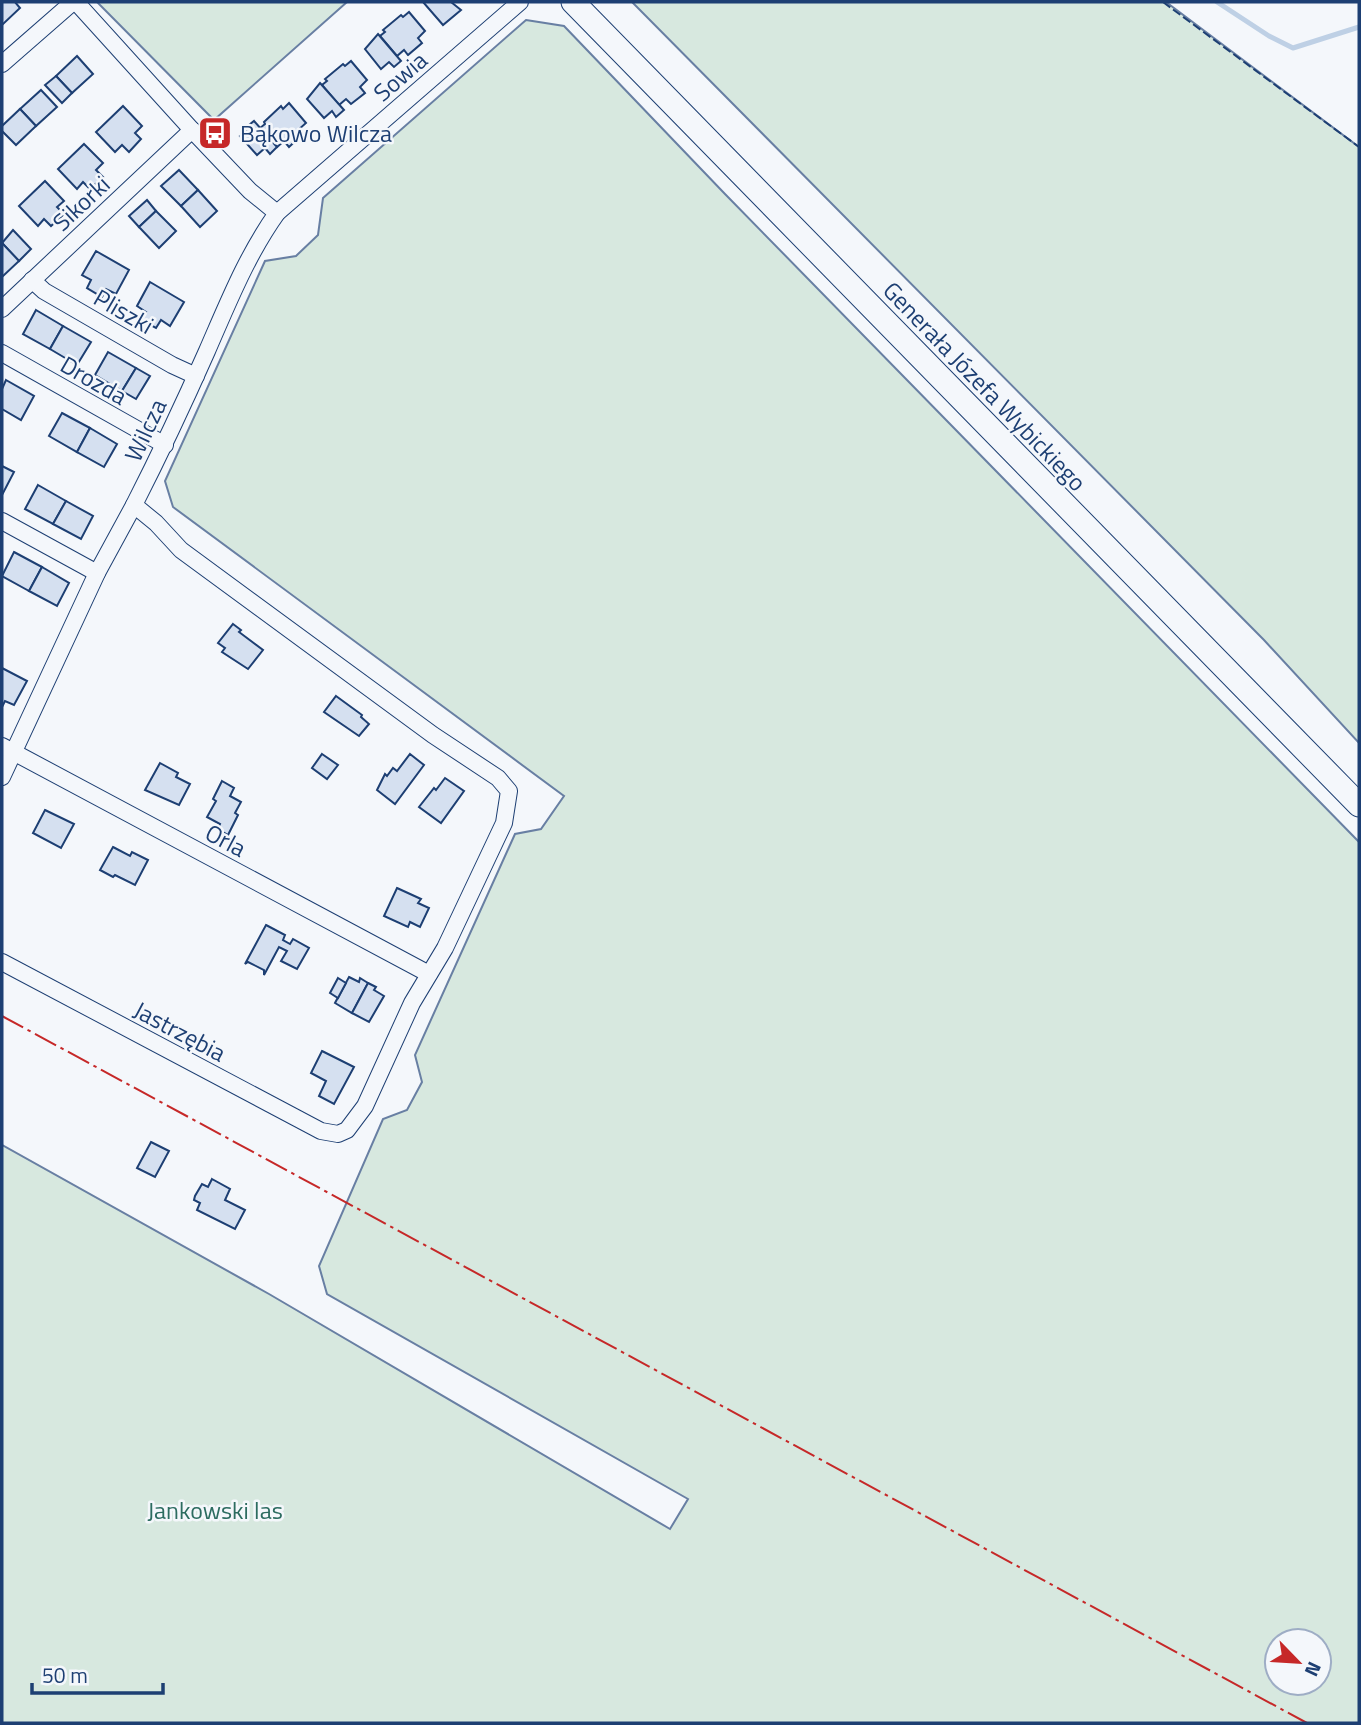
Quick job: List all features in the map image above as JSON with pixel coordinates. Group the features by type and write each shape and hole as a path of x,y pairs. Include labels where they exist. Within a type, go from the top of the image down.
{"main road":[{"name":"Generała Józefa Wybickiego","path":"573,2 1359,805"}],"street":[{"path":"2,64 74,2 191,130 250,191 277,213"},
{"name":"Sowia","path":"277,213 520,2"},
{"name":"Sikorki","path":"2,309 191,130"},
{"name":"Wilcza","path":"2,777 7,749 165,445 243,269 259,238 277,213"},
{"name":"Pliszki","path":"32,280 56,298 196,376"},
{"name":"Drozda","path":"2,353 165,445"},
{"path":"134,505 192,558 421,727 498,778 509,791 504,822 445,948 429,974"},
{"path":"2,521 97,573"},
{"name":"Orla","path":"7,749 429,974"},
{"name":"Jastrzębia","path":"2,962 321,1131 338,1133 355,1123 365,1106 412,1003 429,974"}],"green space":[{"path":"97,2 347,2 214,120"},
{"path":"632,2 1166,2 1359,147 1359,743 1264,640"},
{"name":"Jankowski las","path":"526,20 564,26 1359,842 1359,1723 2,1723 2,1145 269,1294 670,1529 688,1499 327,1294 319,1266 383,1119 407,1110 422,1082 415,1055 515,834 541,829 564,796 173,507 165,481 265,261 296,256 318,235 323,198"}],"building":[{"path":"2,2 15,2 20,8 2,25"},
{"path":"423,2 451,2 461,10 443,25"},
{"path":"409,12 425,31 418,38 422,43 408,55 404,50 397,56 380,36 385,32 383,30 401,15 403,17"},
{"path":"378,34 401,61 394,67 389,62 381,69 365,49"},
{"path":"77,56 93,74 72,93 56,76"},
{"path":"351,61 367,80 360,87 365,93 351,104 346,99 339,105 322,85 327,81 325,79 343,64 345,66"},
{"path":"56,76 72,93 62,103 45,85"},
{"path":"320,83 344,110 336,117 332,111 324,118 307,99"},
{"path":"41,90 57,107 36,126 20,109"},
{"path":"289,103 306,123 298,130 302,135 289,147 284,141 277,147 260,128 281,106 283,109"},
{"path":"123,106 142,126 135,133 141,139 129,152 122,145 115,152 96,132"},
{"path":"20,109 36,126 16,145 2,131 2,126"},
{"path":"254,121 277,147 270,154 265,148 257,155 240,136"},
{"path":"84,144 103,163 96,170 103,177 90,189 83,182 77,189 58,169"},
{"path":"179,170 198,190 181,206 161,186"},
{"path":"45,181 64,201 57,207 64,214 51,226 44,219 38,226 19,206"},
{"path":"198,190 217,211 200,227 181,206"},
{"path":"147,200 156,211 139,227 129,216"},
{"path":"156,211 176,231 159,248 139,227"},
{"path":"13,230 31,249 19,261 2,243"},
{"path":"2,243 19,261 2,277"},
{"path":"96,251 129,270 116,294 106,289 102,297 87,288 91,280 82,275"},
{"path":"150,282 184,302 170,326 161,320 156,328 141,320 146,312 137,306"},
{"path":"36,310 63,326 50,349 23,334"},
{"path":"63,326 91,342 77,365 50,349"},
{"path":"108,352 136,368 122,391 95,375"},
{"path":"136,368 150,376 136,399 122,391"},
{"path":"6,380 34,396 21,420 2,409 2,389"},
{"path":"62,413 90,428 77,452 49,436"},
{"path":"90,428 117,444 104,467 77,452"},
{"path":"2,466 14,472 2,495"},
{"path":"38,485 66,501 53,524 25,509"},
{"path":"66,501 93,516 81,539 53,524"},
{"path":"14,552 42,567 29,591 2,576"},
{"path":"42,567 69,583 57,606 29,591"},
{"path":"233,624 241,630 239,632 263,650 248,669 222,652 225,648 218,643"},
{"path":"2,668 27,681 14,705 5,701 2,707"},
{"path":"336,696 362,715 369,724 359,736 324,712"},
{"path":"322,754 338,765 327,779 312,768"},
{"path":"410,754 424,765 395,804 377,790 385,774 387,776 393,768 397,771"},
{"path":"160,763 178,773 176,777 190,784 179,805 145,790"},
{"path":"445,778 464,791 441,823 419,807"},
{"path":"222,781 234,788 230,796 241,802 228,835 218,829 220,824 207,817 216,801 213,799"},
{"path":"45,810 74,824 61,848 33,833"},
{"path":"113,847 130,856 132,852 148,860 135,885 100,870"},
{"path":"397,888 421,899 418,903 429,908 420,927 410,922 408,927 384,916"},
{"path":"266,925 285,935 283,940 290,944 293,939 309,948 297,969 281,961 287,951 279,947 264,975 264,970 248,962 245,964"},
{"path":"349,977 359,982 360,978 368,983 352,1013 335,1003"},
{"path":"338,978 346,983 338,998 330,993"},
{"path":"368,983 384,996 369,1022 352,1013"},
{"path":"322,1051 354,1067 334,1104 319,1096 326,1081 311,1073"},
{"path":"151,1142 169,1151 155,1177 137,1168"},
{"path":"212,1179 230,1189 225,1200 245,1210 235,1229 197,1210 200,1203 194,1200 195,1196 202,1184 208,1187"}],"waterway":[{"path":"1217,2 1269,36 1293,48 1359,27"}],"fence":[{"path":"1163,2 1359,147"}],"power":[{"path":"2,1016 1307,1723"}],"place":[{"name":"Bąkowo Wilcza","path":"215,133"}]}
